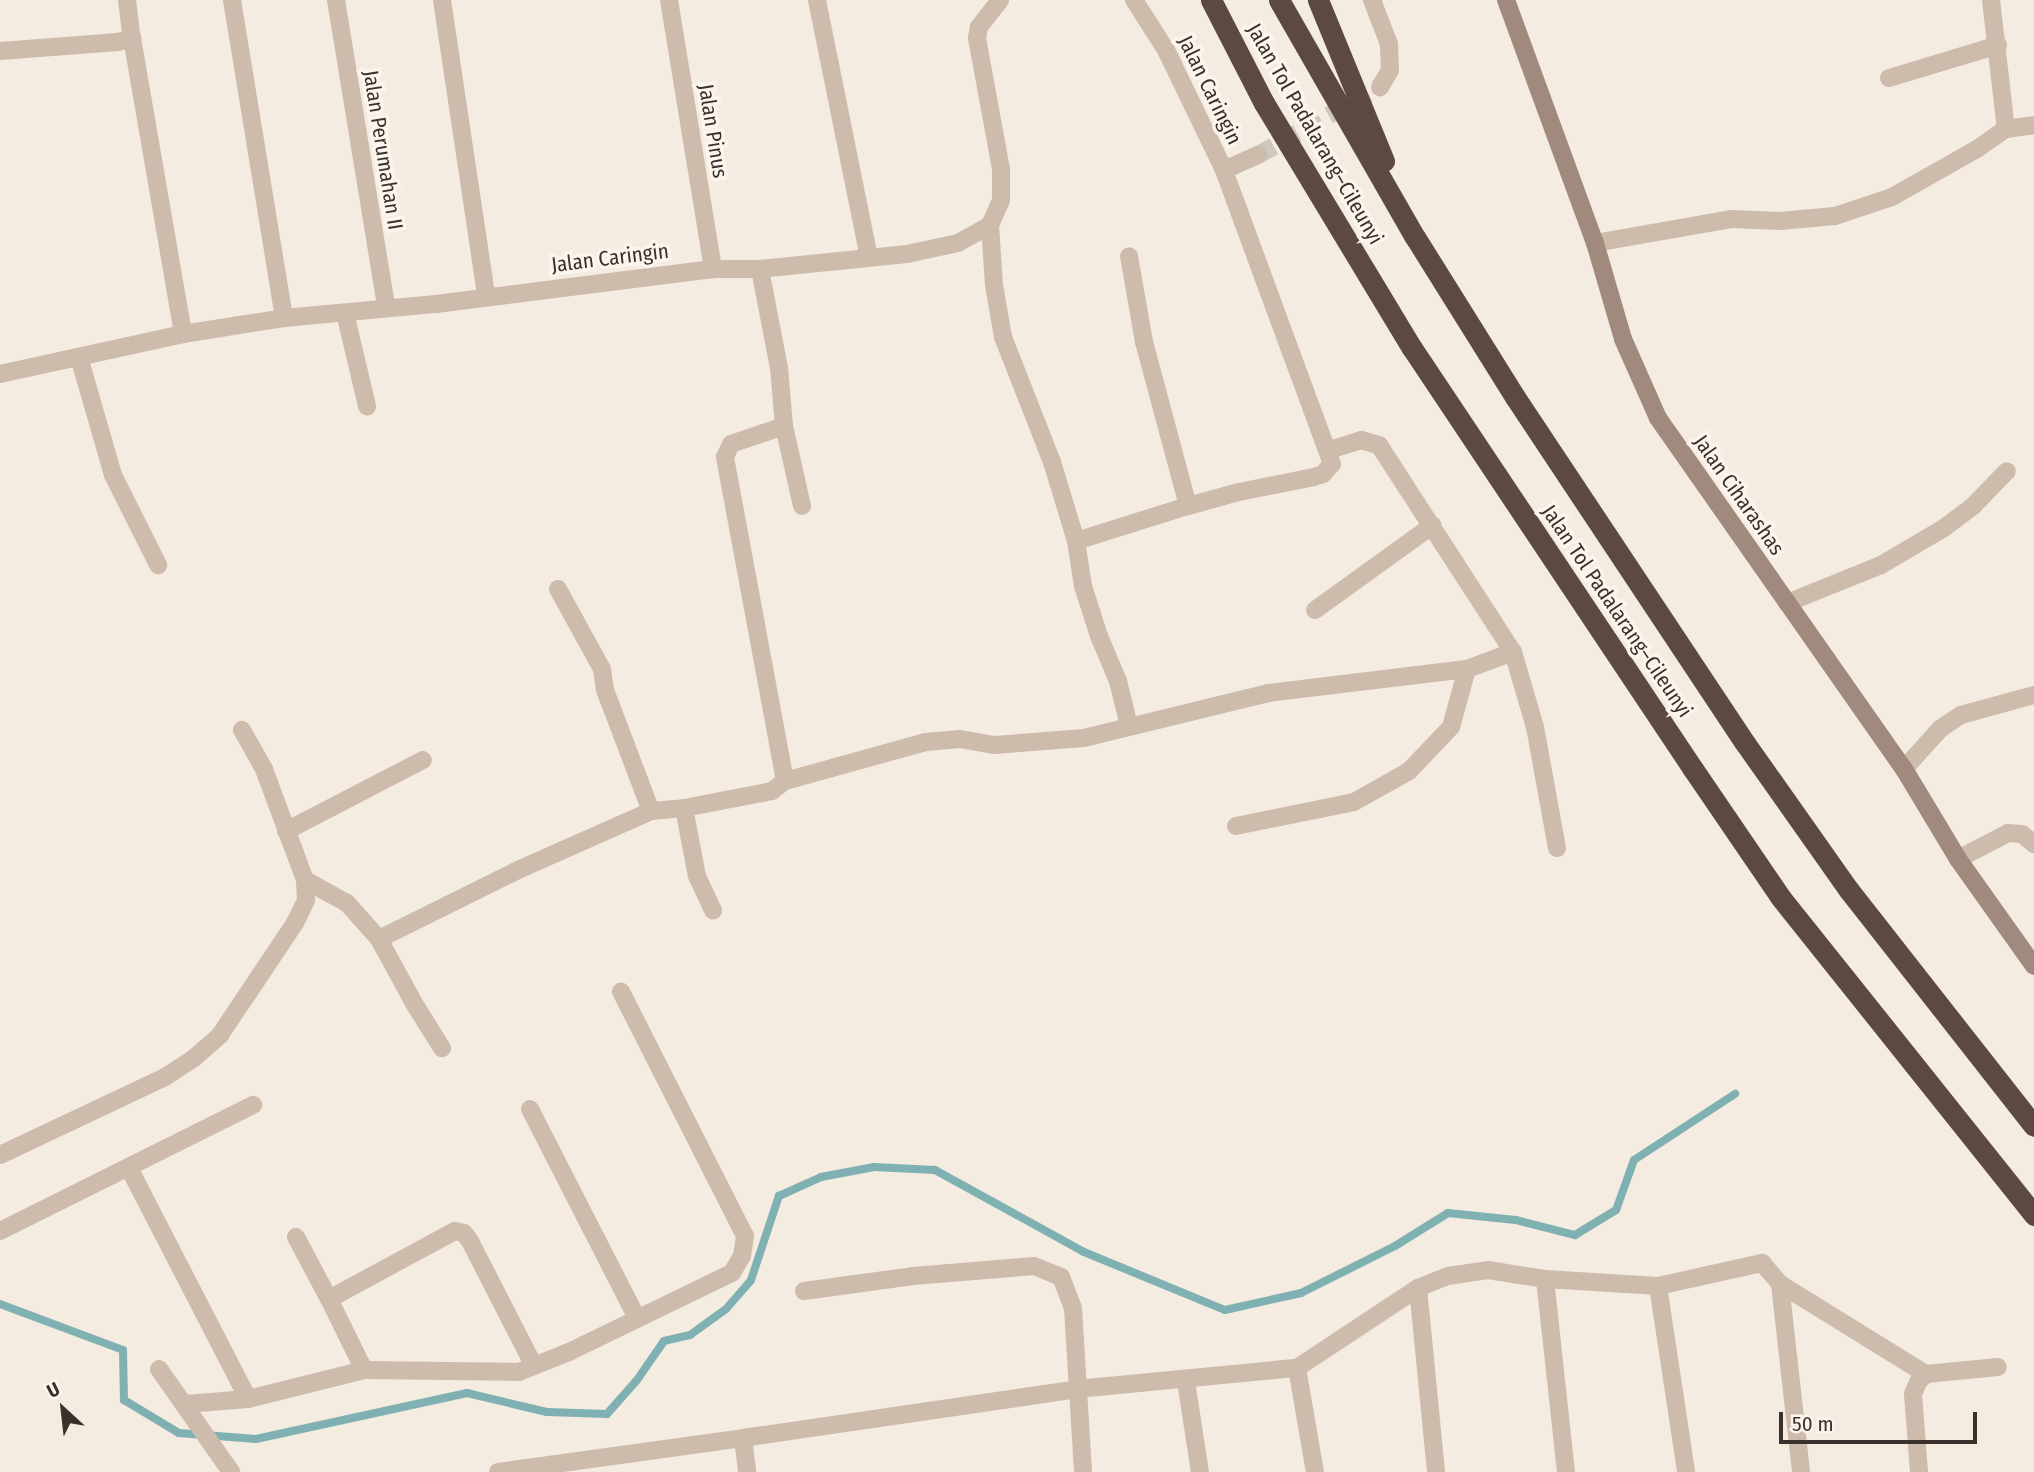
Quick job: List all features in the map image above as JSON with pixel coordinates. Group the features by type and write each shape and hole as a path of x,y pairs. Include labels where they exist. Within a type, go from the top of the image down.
{"highway":[{"name":"Jalan Tol Padalarang–Cileunyi","path":"1211,0 1264,103 1412,348 1693,769 1781,898 2034,1214"},
{"name":"Jalan Tol Padalarang–Cileunyi","path":"1279,0 1415,237 1515,397 1745,743 1848,889 2034,1126"},
{"path":"1318,0 1415,237"}],"street":[{"path":"127,0 183,334"},
{"path":"232,0 284,318"},
{"name":"Jalan Perumahan II","path":"336,0 386,307"},
{"path":"442,0 486,296"},
{"name":"Jalan Pinus","path":"669,0 713,269"},
{"path":"817,0 869,257"},
{"path":"1000,0 979,27 977,38 1001,169 1002,200 990,225 994,285 1003,337 1027,392 1076,541 1083,586 1099,636 1118,681 1129,726"},
{"name":"Jalan Caringin","path":"1134,0 1166,50 1224,170 1258,155"},
{"path":"1372,0 1389,44 1390,70 1380,88"},
{"name":"Jalan Ciharashas","path":"1506,0 1595,243 1623,339 1658,418 1904,769 1958,859 2034,966"},
{"path":"1991,0 2006,129"},
{"path":"0,51 118,42 132,38"},
{"path":"1889,78 1998,45"},
{"path":"1595,243 1731,219 1780,221 1835,216 1892,197 1977,149 2006,129 2034,125"},
{"path":"1076,541 1188,506 1323,474 1332,464 1224,170"},
{"name":"Jalan Caringin","path":"0,374 183,334 284,318 436,304 713,269 760,269 942,248 958,243 990,225"},
{"path":"1129,256 1144,342 1188,506"},
{"path":"760,269 779,368 784,426 802,506"},
{"path":"345,313 367,406"},
{"path":"79,357 113,475 158,565"},
{"path":"784,426 731,444 725,457 785,781"},
{"path":"1329,450 1361,440 1379,445 1513,652 1535,727 1557,848"},
{"path":"1787,603 1891,559 1974,505 2007,471"},
{"path":"1315,610 1433,525"},
{"path":"558,589 602,669 605,690 650,811"},
{"path":"380,939 518,870 650,811 684,808 772,791 785,781 926,742 960,740 994,746 1084,738 1268,693 1467,669 1513,652"},
{"path":"1236,826 1354,802 1409,771 1451,727 1467,669"},
{"path":"1904,769 1940,729 1961,716 2034,695"},
{"path":"0,1155 165,1077 203,1051 220,1035 295,923 306,900 304,880 264,769 242,730"},
{"path":"286,831 423,760"},
{"path":"684,808 697,876 713,910"},
{"path":"1958,859 2008,833 2022,834 2034,844"},
{"path":"304,880 346,902 380,939 415,1005 443,1048"},
{"path":"186,1404 248,1399 364,1370 519,1373 732,1273 742,1256 745,1236 621,992"},
{"path":"0,1231 253,1105"},
{"path":"530,1109 637,1318"},
{"path":"129,1168 248,1399"},
{"path":"329,1299 444,1235 455,1231 464,1233 485,1267 534,1366"},
{"path":"296,1237 364,1370"},
{"path":"498,1472 1077,1390 1297,1368 1418,1288 1448,1276 1489,1270 1545,1279 1658,1286 1758,1262 1766,1265 1780,1284 1926,1374 1998,1367"},
{"path":"804,1291 913,1276 1034,1266 1061,1277 1073,1308 1083,1472"},
{"path":"1545,1279 1566,1472"},
{"path":"1780,1284 1801,1472"},
{"path":"1658,1286 1686,1472"},
{"path":"1418,1288 1436,1472"},
{"path":"1297,1368 1315,1472"},
{"path":"159,1369 231,1472"},
{"path":"1919,1472 1913,1394 1914,1387 1926,1374"},
{"path":"1186,1381 1200,1472"},
{"path":"743,1438 747,1472"}],"waterway":[{"path":"0,1304 123,1350 124,1400 179,1433 256,1439 467,1393 547,1412 607,1414 637,1380 664,1341 690,1335 726,1309 751,1280 779,1196 821,1177 874,1167 935,1170 1084,1252 1225,1310 1301,1293 1395,1246 1448,1213 1516,1220 1575,1235 1616,1210 1634,1160 1735,1094"}],"tunnel":[{"path":"1258,155 1380,87"}]}
